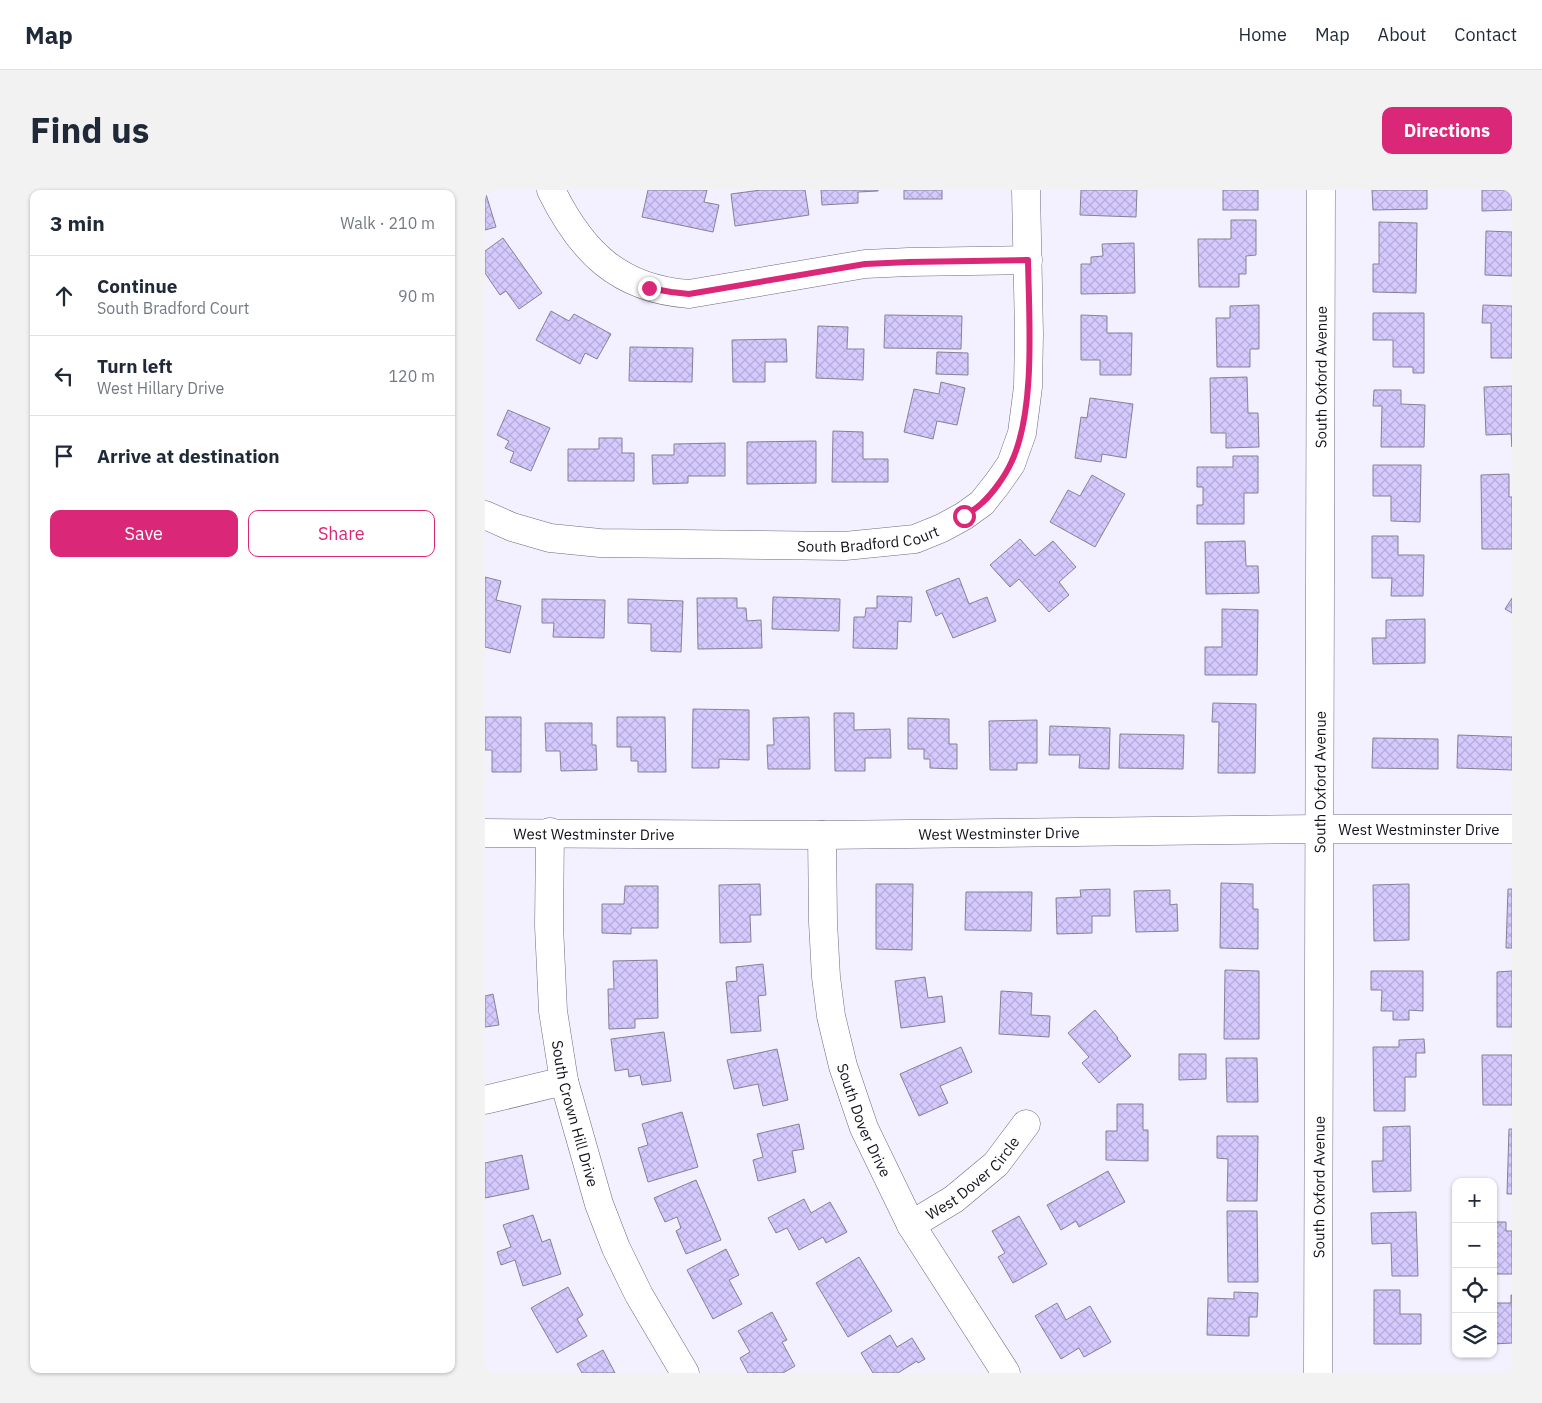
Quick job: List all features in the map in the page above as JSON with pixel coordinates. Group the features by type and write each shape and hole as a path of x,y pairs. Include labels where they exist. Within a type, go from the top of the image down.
{"street":[{"path":"551,190 567,220 582,241 601,261 631,280 649,288 671,292 689,294 865,264 1028,260"},
{"name":"South Bradford Court","path":"485,515 550,538 600,543 845,546 915,539 942,528 982,503 1011,464 1022,434 1028,387 1026,190"},
{"name":"South Oxford Avenue","path":"1318,1373 1321,190"},
{"name":"West Westminster Drive","path":"485,832 822,835 1320,829 1512,829"},
{"name":"South Crown Hill Drive","path":"550,832 549,926 553,1011 563,1081 599,1204 616,1248 639,1295 685,1373"},
{"name":"South Dover Drive","path":"822,835 823,922 826,977 831,1016 843,1066 864,1128 911,1225 1006,1373"},
{"path":"485,1100 563,1081"},
{"name":"West Dover Circle","path":"911,1225 954,1199 996,1164 1026,1124"}],"building":[{"path":"648,190 707,190 704,202 719,205 713,232 642,217"},
{"path":"761,190 805,190 809,215 735,226 731,194"},
{"path":"821,190 878,191 858,192 858,203 822,205"},
{"path":"904,190 942,190 942,199 904,199"},
{"path":"1081,190 1137,190 1136,217 1080,215"},
{"path":"1223,190 1258,190 1258,210 1223,210"},
{"path":"1372,190 1427,190 1427,209 1373,210"},
{"path":"1482,190 1512,190 1512,210 1482,211"},
{"path":"485,191 496,227 485,230"},
{"path":"1231,220 1256,220 1256,255 1246,256 1246,274 1239,274 1239,287 1199,287 1198,239 1231,239"},
{"path":"1379,222 1417,223 1416,293 1373,292 1373,264 1379,264"},
{"path":"1486,231 1512,232 1512,276 1485,275"},
{"path":"503,238 542,293 519,309 506,291 500,295 485,273 485,251"},
{"path":"1134,243 1135,293 1081,294 1081,264 1091,264 1091,257 1103,256 1102,244"},
{"path":"1259,305 1259,349 1250,349 1250,367 1217,367 1216,318 1230,318 1230,306"},
{"path":"1483,305 1512,306 1512,358 1491,358 1491,323 1482,323"},
{"path":"551,311 569,321 574,314 611,334 597,359 585,353 580,364 536,340"},
{"path":"1373,313 1424,313 1424,373 1413,373 1413,367 1393,367 1393,340 1373,340"},
{"path":"885,315 962,316 961,349 884,348"},
{"path":"1081,315 1107,316 1107,333 1132,333 1131,375 1100,375 1100,360 1081,360"},
{"path":"818,326 848,327 847,349 864,349 863,380 816,378"},
{"path":"786,339 787,362 765,362 765,382 733,382 732,340"},
{"path":"630,347 693,348 692,382 629,381"},
{"path":"937,352 968,353 968,375 936,374"},
{"path":"1247,377 1248,413 1258,413 1259,447 1226,448 1226,433 1211,433 1210,378"},
{"path":"941,382 965,388 957,425 937,421 933,439 904,432 914,389 939,394"},
{"path":"1512,386 1512,447 1511,434 1486,435 1484,387"},
{"path":"1374,390 1401,390 1401,404 1425,405 1424,447 1381,447 1382,406 1373,406"},
{"path":"1090,398 1133,404 1126,458 1102,454 1101,462 1075,458 1081,417 1087,418"},
{"path":"508,410 550,428 531,471 510,462 514,452 505,448 509,441 497,435"},
{"path":"833,431 863,432 863,459 888,459 888,482 832,482"},
{"path":"599,438 622,438 622,453 634,453 634,481 568,481 568,449 599,449"},
{"path":"816,441 816,483 747,484 747,442"},
{"path":"725,443 725,476 688,476 688,483 653,484 652,455 674,455 674,444"},
{"path":"1233,456 1258,456 1258,493 1244,493 1244,524 1197,524 1197,505 1203,505 1203,487 1197,487 1197,467 1233,467"},
{"path":"1373,465 1421,465 1420,522 1391,521 1391,496 1373,496"},
{"path":"1509,474 1509,497 1512,497 1512,549 1482,549 1481,475"},
{"path":"1092,475 1125,494 1095,547 1050,522 1068,490 1080,496"},
{"path":"1372,536 1398,536 1398,555 1424,555 1423,596 1391,596 1392,578 1372,578"},
{"path":"1020,539 1035,556 1053,541 1076,567 1059,582 1069,595 1049,612 1019,579 1010,587 990,565"},
{"path":"1245,541 1246,566 1258,566 1259,593 1206,594 1205,542"},
{"path":"485,577 501,581 496,600 521,606 510,653 485,647"},
{"path":"959,578 969,604 987,597 996,621 953,638 942,613 936,616 926,591"},
{"path":"877,596 912,597 911,622 898,621 897,649 853,648 854,617 865,617 866,608 877,608"},
{"path":"773,597 840,599 839,631 772,629"},
{"path":"697,598 737,598 737,608 746,608 747,621 761,620 762,648 698,649"},
{"path":"1512,598 1512,613 1505,609"},
{"path":"542,599 605,600 604,638 553,637 554,623 542,623"},
{"path":"628,599 683,601 681,652 651,651 651,624 628,623"},
{"path":"1222,609 1258,610 1257,675 1205,675 1205,647 1222,647"},
{"path":"1425,619 1425,663 1373,664 1372,638 1386,638 1386,620"},
{"path":"1213,703 1256,704 1255,773 1218,773 1219,722 1212,722"},
{"path":"693,709 749,710 749,760 719,759 719,768 692,768"},
{"path":"834,713 854,713 854,730 890,729 891,758 865,758 865,771 835,771"},
{"path":"485,717 521,717 521,772 492,772 492,750 485,750"},
{"path":"617,717 665,717 666,772 638,772 638,761 631,761 631,747 617,747"},
{"path":"809,717 810,769 768,769 767,745 774,745 773,718"},
{"path":"908,718 949,719 949,744 957,744 957,769 930,768 930,759 924,759 924,749 908,749"},
{"path":"1037,720 1037,763 1017,763 1017,770 990,770 989,721"},
{"path":"545,723 592,723 592,745 596,745 597,770 561,771 560,751 546,751"},
{"path":"1050,726 1110,728 1109,769 1079,768 1080,755 1049,755"},
{"path":"1120,734 1184,735 1183,769 1119,768"},
{"path":"1458,735 1512,737 1512,770 1457,768"},
{"path":"1373,738 1438,739 1438,769 1372,768"},
{"path":"1221,883 1253,884 1253,909 1258,909 1258,949 1220,948"},
{"path":"760,884 761,915 750,915 751,942 720,943 719,885"},
{"path":"876,884 913,884 912,950 876,949"},
{"path":"1409,884 1409,940 1374,941 1373,885"},
{"path":"625,886 658,886 658,928 631,928 631,934 602,933 602,904 624,904"},
{"path":"1110,889 1110,916 1092,916 1092,933 1057,934 1056,898 1081,897 1080,890"},
{"path":"1508,889 1512,889 1512,948 1506,948"},
{"path":"1170,890 1170,905 1177,904 1178,931 1136,932 1134,891"},
{"path":"966,892 1032,892 1031,931 965,930"},
{"path":"657,960 658,1018 635,1019 635,1028 609,1029 608,989 614,989 613,961"},
{"path":"763,964 766,995 758,996 761,1031 731,1033 726,982 737,981 736,967"},
{"path":"1225,970 1259,971 1259,1039 1224,1039"},
{"path":"1371,971 1423,971 1423,1011 1409,1010 1409,1020 1393,1020 1393,1011 1381,1011 1382,990 1371,990"},
{"path":"1512,971 1512,1027 1497,1027 1497,972"},
{"path":"925,977 928,998 942,996 945,1022 901,1028 895,981"},
{"path":"1001,991 1032,993 1031,1015 1050,1016 1049,1037 999,1034"},
{"path":"493,994 499,1025 485,1027 485,996"},
{"path":"1095,1010 1131,1056 1099,1083 1082,1063 1089,1057 1068,1033"},
{"path":"664,1032 671,1081 642,1085 640,1075 629,1077 628,1069 615,1071 611,1039"},
{"path":"1424,1039 1425,1053 1416,1053 1416,1077 1405,1077 1405,1111 1374,1111 1373,1047 1399,1047 1399,1040"},
{"path":"961,1047 972,1072 940,1086 948,1103 919,1116 900,1074"},
{"path":"777,1049 788,1100 763,1106 758,1084 734,1089 727,1060"},
{"path":"1179,1054 1206,1054 1206,1079 1179,1080"},
{"path":"1482,1055 1512,1055 1512,1105 1483,1105"},
{"path":"1226,1058 1257,1058 1258,1102 1227,1102"},
{"path":"1117,1104 1143,1104 1143,1130 1148,1130 1148,1161 1106,1160 1106,1131 1117,1131"},
{"path":"682,1112 698,1167 648,1182 638,1148 648,1145 642,1124"},
{"path":"799,1124 804,1149 792,1151 796,1172 758,1181 753,1160 763,1157 757,1134"},
{"path":"1410,1126 1411,1191 1373,1192 1372,1161 1383,1161 1383,1127"},
{"path":"1509,1129 1512,1129 1512,1194 1507,1194"},
{"path":"1217,1136 1258,1136 1257,1201 1227,1201 1228,1159 1217,1158"},
{"path":"522,1155 529,1189 485,1198 485,1163"},
{"path":"1108,1171 1125,1202 1079,1227 1076,1221 1061,1230 1047,1205"},
{"path":"696,1180 721,1240 686,1254 676,1231 681,1228 677,1217 665,1222 654,1198"},
{"path":"804,1199 811,1213 830,1202 847,1232 826,1243 823,1237 799,1250 787,1228 776,1233 768,1218"},
{"path":"1227,1211 1257,1211 1258,1282 1228,1282"},
{"path":"1416,1212 1418,1276 1392,1276 1391,1243 1372,1244 1371,1213"},
{"path":"533,1215 542,1242 550,1239 561,1274 523,1286 515,1260 501,1265 497,1252 511,1247 503,1225"},
{"path":"1019,1216 1047,1264 1013,1283 998,1257 1005,1253 992,1231"},
{"path":"1497,1222 1506,1222 1506,1231 1512,1231 1512,1274 1497,1274"},
{"path":"726,1249 739,1275 729,1280 742,1304 713,1319 687,1270"},
{"path":"859,1257 892,1311 848,1337 816,1283"},
{"path":"568,1287 583,1315 577,1319 587,1336 557,1353 531,1308"},
{"path":"1374,1290 1400,1290 1400,1314 1421,1314 1421,1344 1374,1344"},
{"path":"1234,1292 1258,1293 1257,1317 1249,1317 1249,1336 1207,1335 1208,1298 1234,1299"},
{"path":"1512,1295 1512,1343 1497,1344 1497,1303 1511,1303"},
{"path":"1057,1303 1066,1320 1090,1306 1111,1342 1084,1357 1079,1348 1061,1359 1035,1316"},
{"path":"772,1312 787,1340 782,1342 795,1366 783,1373 748,1373 740,1358 750,1352 738,1331"},
{"path":"890,1335 897,1347 912,1338 925,1359 918,1363 917,1361 898,1373 873,1373 861,1353"},
{"path":"603,1350 615,1373 582,1373 577,1364"}],"route":[{"path":"649,288 689,294 865,264 1028,260 1028,387 1022,434 1011,464 997,484 982,503 964,516"}]}
